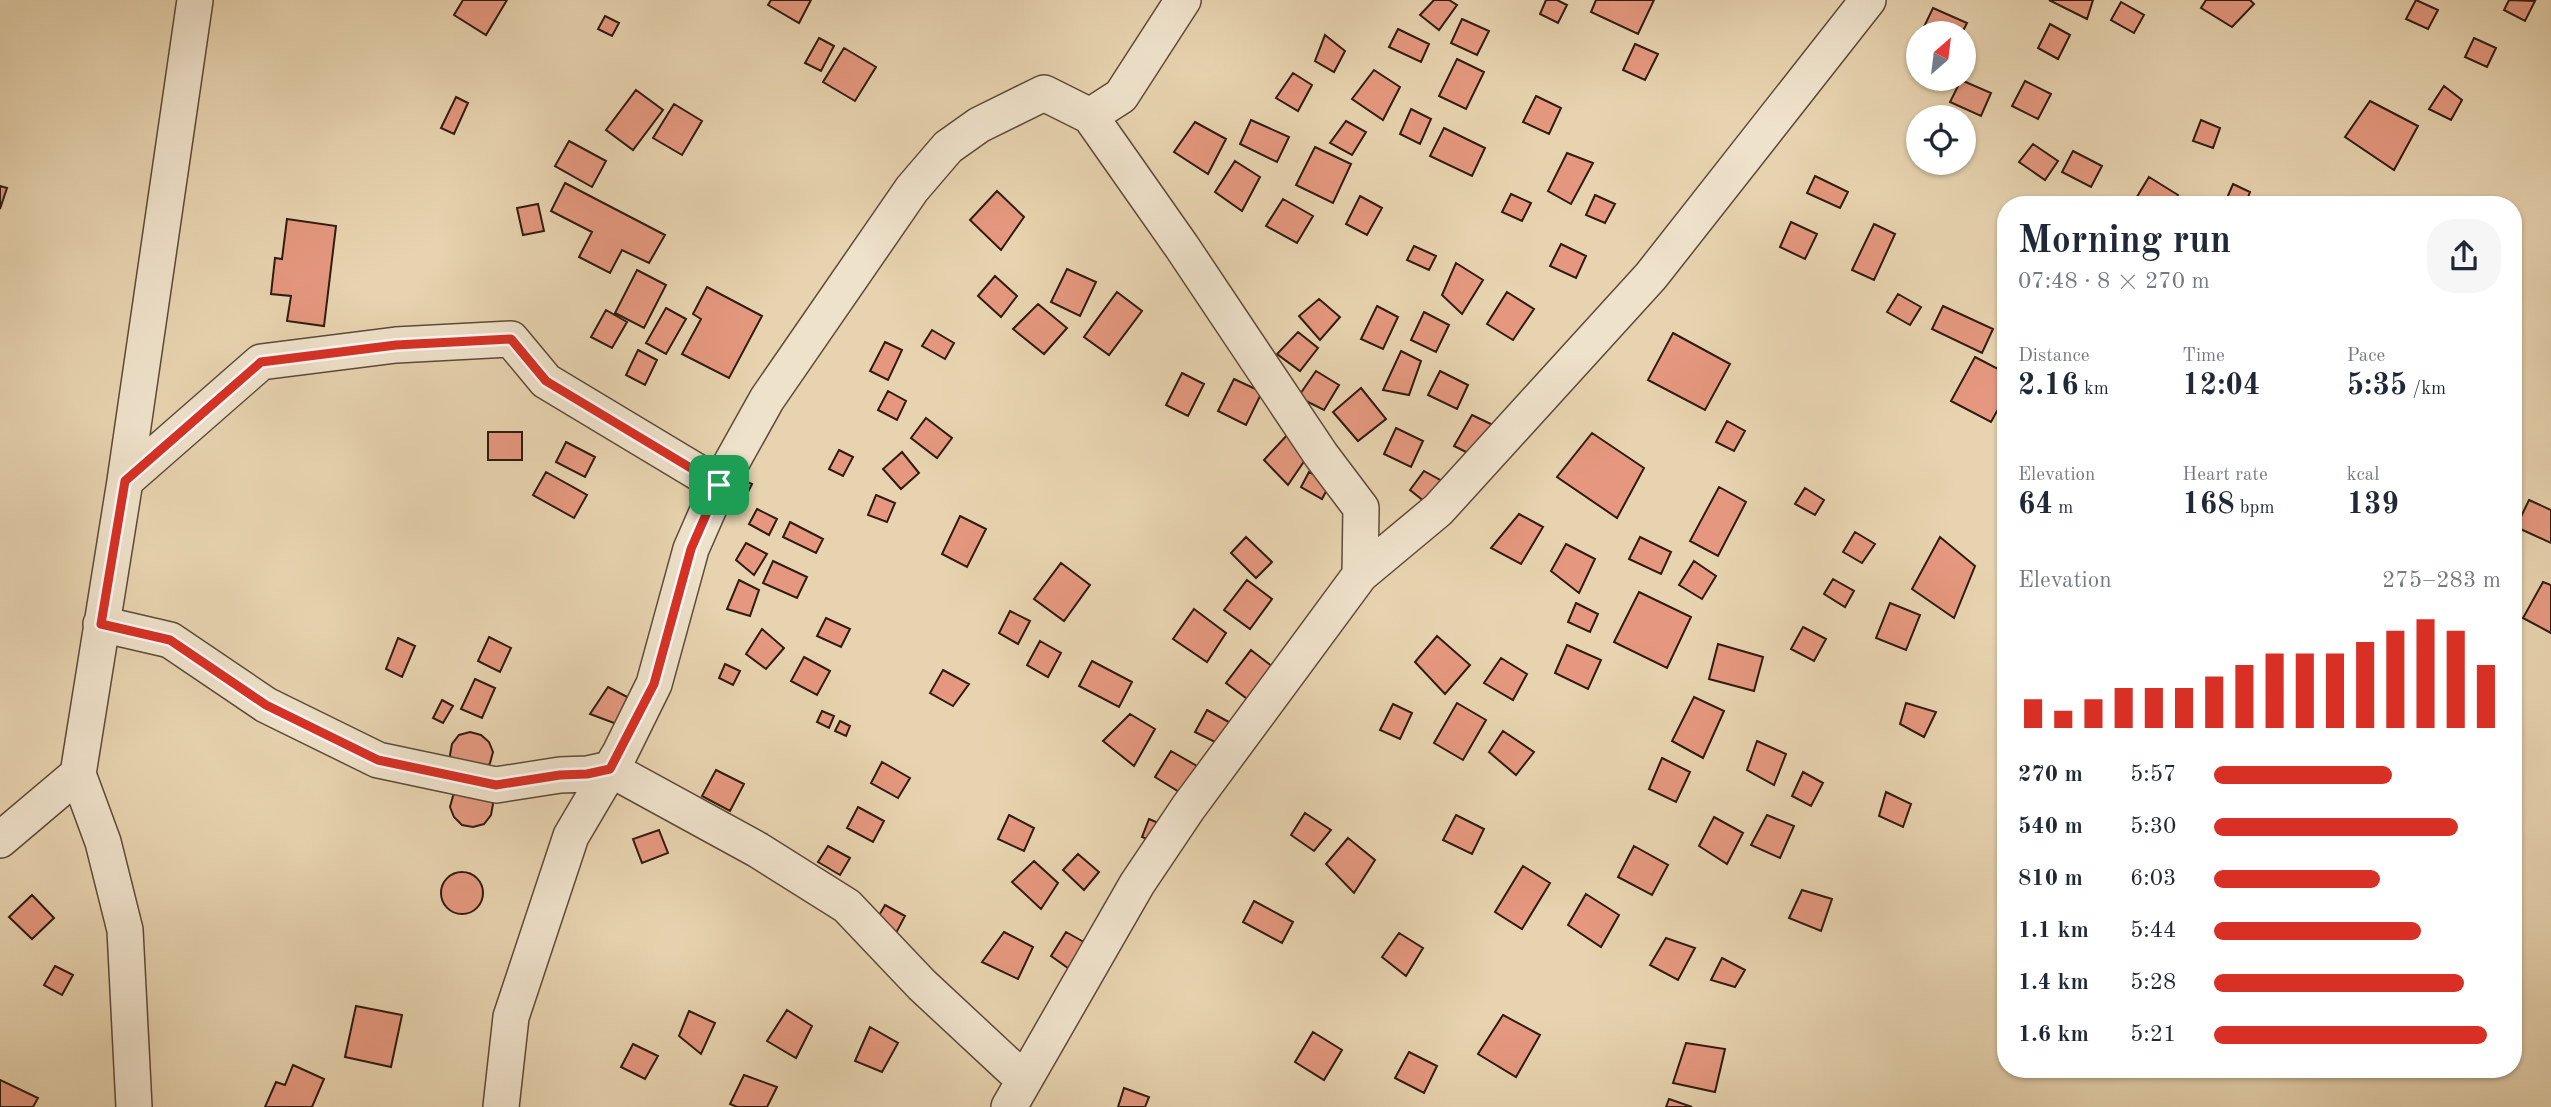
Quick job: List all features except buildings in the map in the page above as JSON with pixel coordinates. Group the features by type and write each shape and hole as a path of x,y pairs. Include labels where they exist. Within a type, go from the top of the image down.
{"street":[{"path":"134,1107 125,930 103,842 78,774 125,481 195,0"},
{"path":"1090,116 1121,96 1183,0"},
{"path":"101,624 170,640 266,705 378,760 496,785 610,769 758,850 847,906 922,985 1016,1093 1138,884 1188,808 1360,575 1438,510 1651,276 1868,0"},
{"path":"500,1107 511,1017 570,836 610,769 654,684 691,549 719,485 767,399 912,189 948,147 979,125 1044,93 1090,116 1182,247 1321,455 1362,508 1360,575"},
{"path":"125,481 261,362 396,345 511,339 546,381 719,485"},
{"path":"0,840 78,774"}],"route":[{"path":"511,339 546,381 719,485 691,549 654,684 610,769 496,785 378,760 266,705 170,640 101,624 125,481 261,362 396,345 511,339"}]}
